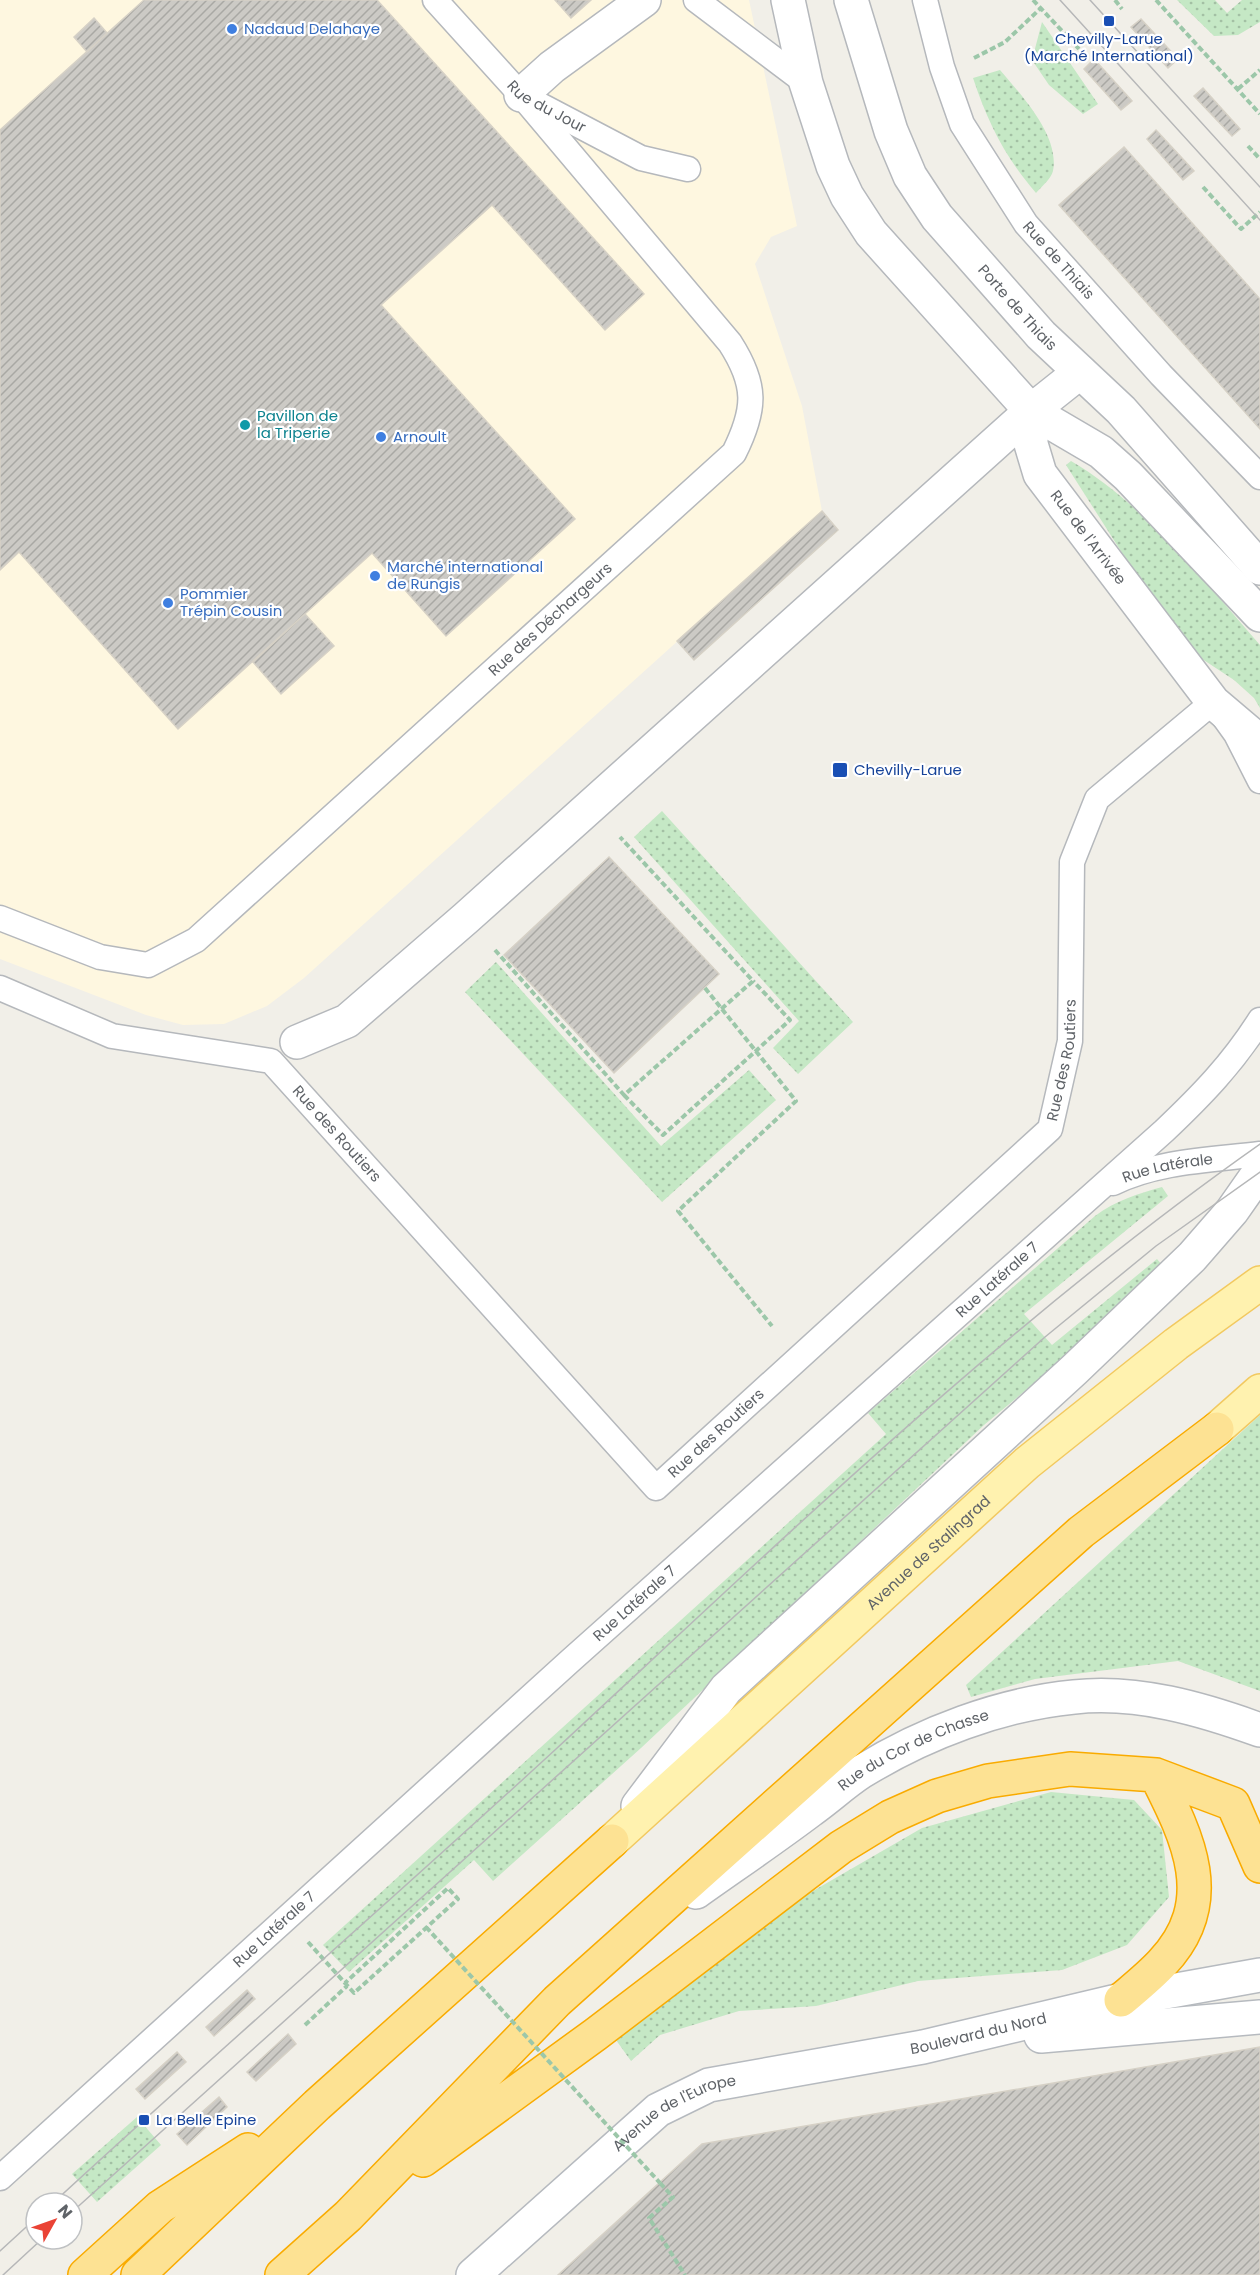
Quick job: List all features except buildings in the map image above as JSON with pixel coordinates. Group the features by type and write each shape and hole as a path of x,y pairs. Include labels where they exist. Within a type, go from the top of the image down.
{"highway":[{"path":"282,2275 348,2216 557,2001 1081,1532 1217,1429"},
{"path":"348,2216 596,2034 841,1847 890,1817 937,1796 988,1781 1070,1769 1156,1775 1247,1812 1260,1866"},
{"path":"1121,2000 1164,1961 1187,1926 1196,1890 1190,1850 1181,1825 1156,1775"},
{"path":"138,2275 317,2105 612,1841"},
{"path":"85,2275 160,2207 317,2105"}],"main road":[{"name":"Avenue de Stalingrad","path":"612,1841 1028,1463 1167,1351 1260,1283"},
{"path":"1217,1429 1260,1391"}],"street":[{"path":"521,95 552,68 644,0"},
{"path":"788,0 806,83 833,166 860,217 1031,411 1101,452 1128,476 1260,615"},
{"name":"Porte de Thiais","path":"851,0 891,131 910,176 937,217 1041,335 1120,410 1260,567"},
{"path":"297,1042 347,1021 466,918 1031,411 1080,372"},
{"name":"Rue de l'Arrivée","path":"1031,411 1031,444 1040,474 1213,702"},
{"path":"1213,702 1260,742"},
{"path":"612,1841 726,1689 1074,1370 1192,1257 1232,1210 1260,1171"},
{"name":"Rue du Cor de Chasse","path":"614,1950 861,1772 925,1739 967,1722 1008,1710 1075,1697 1125,1698 1208,1711 1260,1731"},
{"name":"Boulevard du Nord","path":"923,2047 1121,2000 1260,1975"},
{"name":"Boulevard du Nord","path":"923,2047 1260,2017"},
{"name":"Avenue de l'Europe","path":"473,2275 641,2125 668,2105 708,2085 923,2047"}],"lane":[{"name":"Rue du Jour","path":"435,0 521,95 641,158 688,169"},
{"path":"696,0 806,83"},
{"name":"Rue de Thiais","path":"925,0 942,66 962,124 1026,224 1161,375 1260,477"},
{"name":"Rue des Déchargeurs","path":"0,918 100,957 148,965 196,940 734,453 751,410 750,387 742,362 730,343 521,95"},
{"path":"1213,702 1236,734 1260,782"},
{"name":"Rue des Routiers","path":"0,988 112,1036 271,1061 656,1488 1050,1129 1070,1041 1072,862 1097,799 1213,702"},
{"name":"Rue Latérale 7","path":"0,2178 286,1916 1206,1092 1236,1058 1260,1020"},
{"name":"Rue Latérale","path":"1082,1202 1129,1175 1152,1169 1260,1154"}],"path":[{"path":"1033,0 1079,49"},
{"path":"1115,0 1122,9"},
{"path":"1156,0 1260,114"},
{"path":"968,61 1005,42 1041,8"},
{"path":"1238,89 1260,70"},
{"path":"1248,147 1260,159"},
{"path":"1203,187 1241,229 1260,212"},
{"path":"495,950 624,1095 663,1135 790,1020 620,837"},
{"path":"624,1095 753,981"},
{"path":"705,988 720,1010 757,1050 796,1101 678,1211 772,1326"},
{"path":"286,1916 346,1984 354,1993 458,1899 448,1888 346,1984 305,2025"},
{"path":"426,1927 673,2197 649,2218 685,2275"}],"shaded area":[{"name":"Marché international de Rungis","path":"0,0 749,0 797,226 771,237 755,264 802,406 822,511 304,978 267,1006 224,1024 183,1025 146,1015 0,959"}],"green space":[{"path":"1177,0 1215,0 1227,13 1242,0 1260,0 1260,22 1238,35 1214,36"},
{"path":"1042,22 1098,104 1083,114 1049,85 1032,60"},
{"path":"1000,70 1037,117 1051,144 1054,158 1053,171 1036,193 998,139 973,78"},
{"path":"1071,461 1124,499 1149,521 1260,645 1260,708 1254,698 1234,680 1193,653 1168,625 1066,465"},
{"path":"662,811 853,1022 798,1074 773,1048 799,1021 634,837"},
{"path":"496,962 661,1146 749,1070 776,1100 662,1202 465,992"},
{"path":"1162,1187 1168,1196 1024,1314 1052,1345 1157,1259 1163,1266 1056,1365 984,1425 641,1748 493,1881 474,1860 349,1972 323,1945 886,1434 868,1413 1095,1216 1119,1202"},
{"path":"1260,1415 1260,1691 1178,1661 1035,1679 971,1697 966,1685"},
{"path":"1051,1792 1134,1800 1162,1830 1169,1897 1127,1945 1062,1970 918,1981 816,2006 739,2011 660,2035 631,2061 616,2040 768,1917 922,1828"},
{"path":"137,2117 161,2145 97,2202 72,2174"}],"tram line":[{"path":"1060,0 1260,220"},
{"path":"1090,0 1260,187"},
{"path":"66,2191 494,1806 898,1434 1075,1284 1166,1212 1260,1144"},
{"path":"84,2201 1045,1337 1156,1246 1260,1172"},
{"path":"0,2251 24,2229"},
{"path":"3,2275 29,2251"}],"place":[{"name":"Chevilly-Larue (Marché International)","path":"1109,21"},
{"name":"Nadaud Delahaye","path":"232,29"},
{"name":"Pavillon de la Triperie","path":"245,425"},
{"name":"Arnoult","path":"381,437"},
{"name":"Marché international de Rungis","path":"375,576"},
{"name":"Pommier Trépin Cousin","path":"168,603"},
{"name":"Chevilly-Larue","path":"840,770"},
{"name":"La Belle Epine","path":"144,2120"}]}
